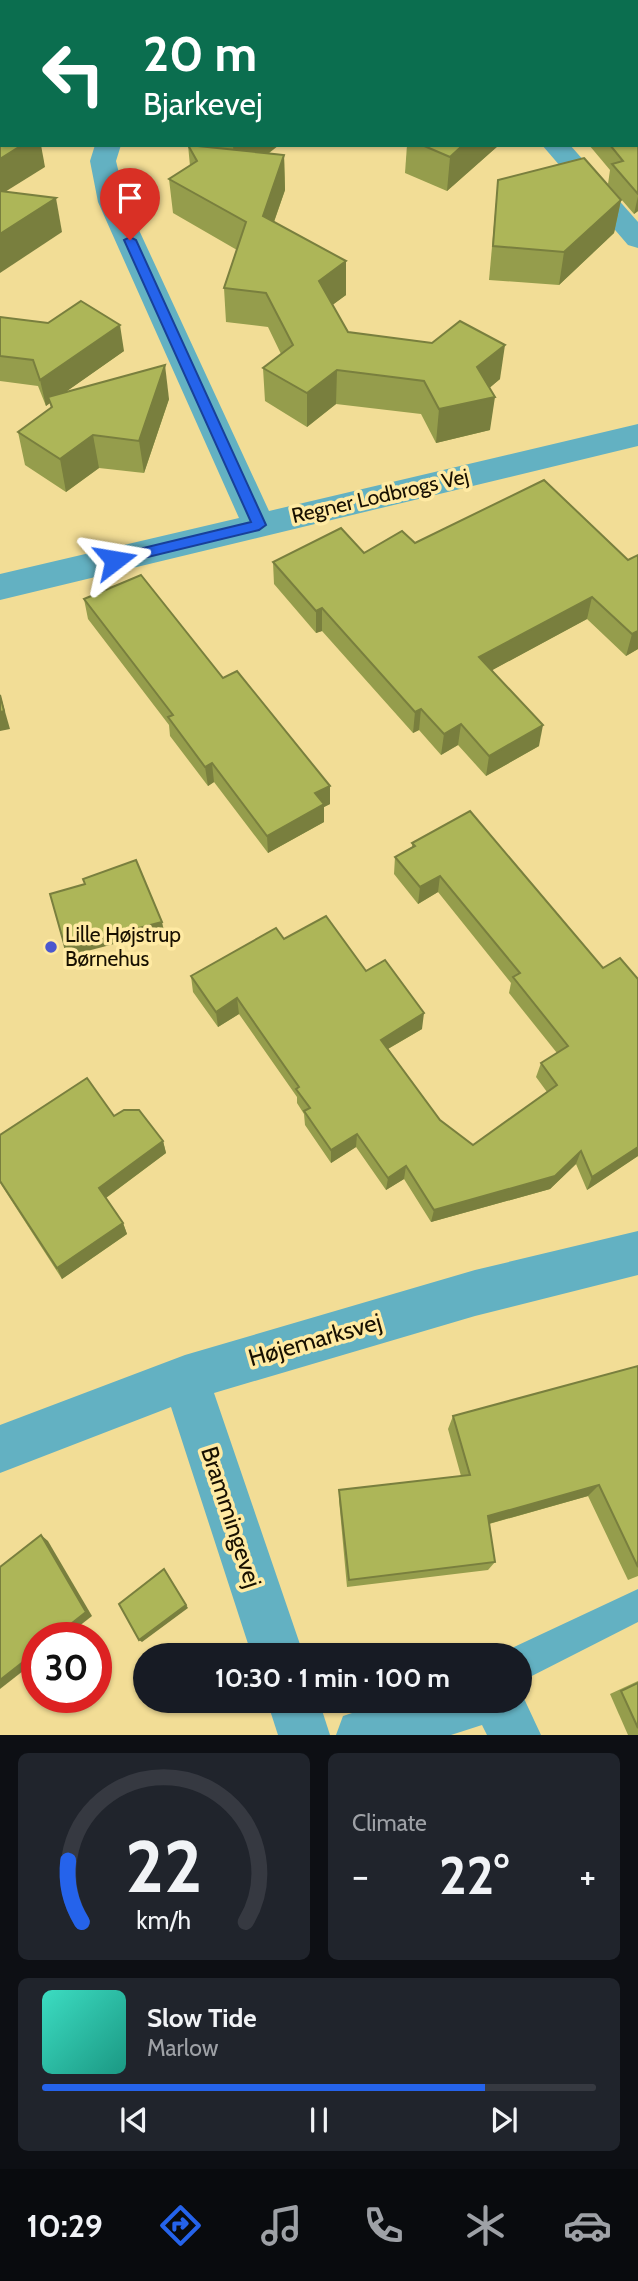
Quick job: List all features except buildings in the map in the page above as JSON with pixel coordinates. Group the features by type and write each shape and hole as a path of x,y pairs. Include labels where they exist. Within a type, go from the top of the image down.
{"street":[{"path":"107,147 103,161 112,202 259,525"},
{"path":"557,147 638,239"},
{"name":"Regner Lodbrogs Vej","path":"0,587 638,435"},
{"name":"Højemarksvej","path":"0,1449 185,1378 475,1293 638,1253"},
{"name":"Brammingevej","path":"185,1378 274,1643"},
{"path":"297,1713 304,1735"},
{"path":"362,1735 436,1713"},
{"path":"503,1713 515,1735"}],"lane":[{"path":"532,1656 638,1605"}],"place":[{"name":"Lille Højstrup Børnehus","path":"51,947"}],"route":[{"path":"115,560 259,525 130,240"}]}
